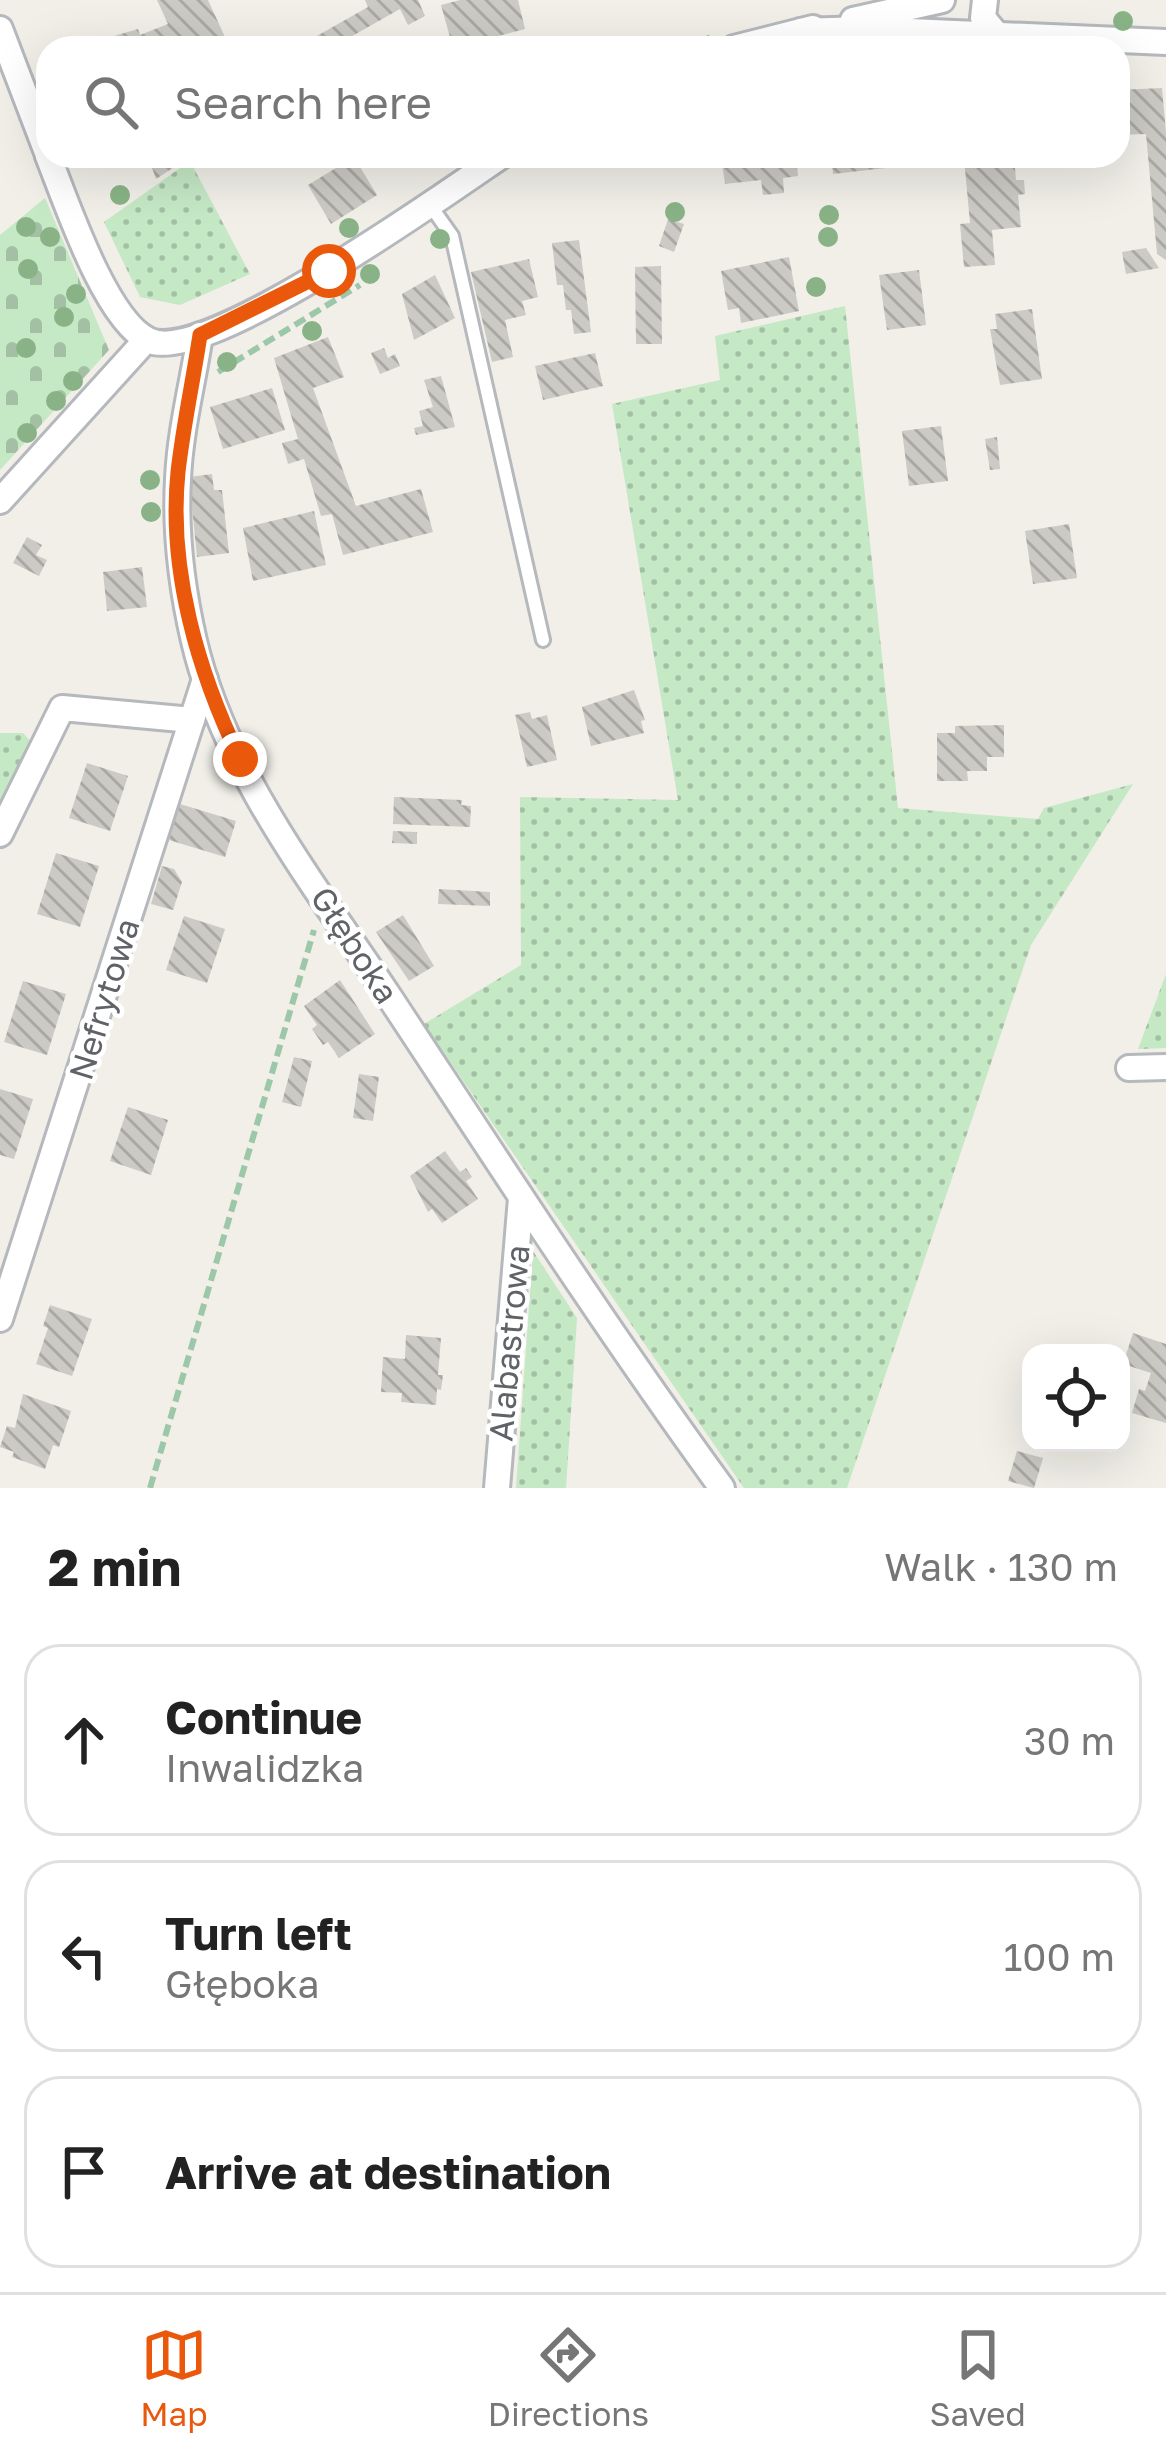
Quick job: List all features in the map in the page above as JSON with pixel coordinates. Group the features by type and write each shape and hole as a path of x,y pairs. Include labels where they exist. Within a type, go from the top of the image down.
{"street":[{"path":"781,36 942,0"},
{"path":"985,0 983,18 998,34"},
{"path":"0,29 10,87 36,134"},
{"path":"801,31 1040,36"},
{"path":"1130,40 1166,42"},
{"path":"53,168 102,283 126,321 146,340 172,344 200,335 329,271 484,168"},
{"name":"Głęboka","path":"200,335 178,473 176,526 205,679 262,801 713,1482"},
{"path":"0,501 146,340"},
{"name":"Nefrytowa","path":"0,1319 205,679"},
{"path":"0,834 62,708 191,720"},
{"path":"1129,1068 1166,1067"},
{"name":"Alabastrowa","path":"497,1488 521,1198"}],"lane":[{"path":"430,206 452,236 543,640"}],"path":[{"path":"150,1488 325,898"}],"green space":[{"path":"180,168 194,168 250,274 180,305 140,297 104,222"},
{"path":"45,198 109,350 0,470 0,235"},
{"path":"845,306 898,808 1038,819 1044,808 1133,784 1031,945 847,1488 744,1488 424,1024 521,965 520,797 678,800 612,404 720,380 715,336"},
{"path":"0,733 23,733 33,744 0,810"},
{"path":"1166,974 1166,1048 1138,1049"},
{"path":"533,1251 577,1318 566,1488 516,1488"}],"building":[{"path":"157,0 208,0 224,36 114,36 138,29 140,35 168,24"},
{"path":"365,0 418,0 425,16 408,25 400,9 352,36 317,36 368,7"},
{"path":"460,0 518,0 525,29 498,36 450,36 441,5"},
{"path":"1162,88 1166,260 1157,254 1146,134 1130,135 1130,89"},
{"path":"152,168 173,168 156,179"},
{"path":"336,168 361,168 377,195 331,224 308,185"},
{"path":"723,168 797,168 798,176 783,178 784,193 763,195 761,180 725,184"},
{"path":"832,168 886,168 833,174"},
{"path":"965,168 1015,168 1016,180 1024,180 1025,194 1018,195 1021,227 992,230 995,265 964,267 960,224 970,223"},
{"path":"668,219 684,224 674,252 659,246"},
{"path":"579,240 591,332 574,334 563,285 557,285 552,243"},
{"path":"1146,248 1159,268 1126,274 1122,252"},
{"path":"789,257 799,311 741,323 739,308 728,310 721,271"},
{"path":"529,259 538,297 522,301 526,315 505,320 513,357 492,362 471,272"},
{"path":"661,266 662,344 636,344 635,267"},
{"path":"919,270 926,325 887,330 879,275"},
{"path":"435,275 455,318 414,340 402,294"},
{"path":"1032,309 1042,379 1000,385 990,329 997,329 995,314"},
{"path":"328,337 344,377 313,388 356,506 421,489 433,532 343,555 332,514 321,516 304,459 288,464 282,443 298,439 274,358"},
{"path":"384,348 388,358 395,354 400,366 380,374 371,353"},
{"path":"595,353 603,386 543,400 535,366"},
{"path":"441,376 455,427 416,435 414,428 423,426 419,411 433,407 424,380"},
{"path":"272,388 285,430 223,449 210,407"},
{"path":"941,426 948,481 909,486 902,431"},
{"path":"997,437 1000,469 990,470 985,439"},
{"path":"212,474 214,490 222,490 229,553 197,557 189,477"},
{"path":"314,511 326,565 253,581 243,528"},
{"path":"1069,524 1077,578 1033,584 1025,531"},
{"path":"27,537 42,545 36,555 47,560 39,576 13,563"},
{"path":"142,567 147,607 107,611 103,572"},
{"path":"634,690 645,720 641,721 644,733 591,746 582,707"},
{"path":"530,712 532,719 547,715 557,760 527,767 515,715"},
{"path":"1004,725 1004,757 987,757 987,771 967,771 968,781 937,781 937,733 955,733 955,726"},
{"path":"87,763 128,776 110,831 69,818"},
{"path":"394,797 462,800 461,805 471,806 470,827 393,824"},
{"path":"180,804 236,821 225,857 169,840"},
{"path":"393,831 417,832 417,844 392,843"},
{"path":"56,853 99,866 80,927 37,914"},
{"path":"162,866 174,869 182,882 173,910 151,904"},
{"path":"439,889 490,892 490,906 438,904"},
{"path":"403,915 434,966 409,981 376,932"},
{"path":"184,916 225,929 207,983 166,970"},
{"path":"340,980 375,1034 339,1058 312,1029 317,1025 304,1006"},
{"path":"23,981 66,994 47,1055 4,1042"},
{"path":"294,1057 312,1061 301,1107 282,1102"},
{"path":"359,1074 379,1077 373,1121 353,1118"},
{"path":"0,1089 33,1099 14,1159 0,1155"},
{"path":"128,1107 168,1120 151,1175 110,1161"},
{"path":"445,1151 460,1172 466,1168 472,1177 466,1181 478,1199 442,1223 432,1209 428,1212 410,1176"},
{"path":"50,1305 92,1319 72,1376 36,1364"},
{"path":"1133,1333 1166,1344 1166,1423 1132,1413 1139,1389 1145,1391 1151,1373 1130,1366"},
{"path":"406,1335 441,1338 438,1375 443,1375 436,1405 401,1402 402,1393 381,1392 383,1357 405,1359"},
{"path":"23,1394 71,1411 59,1447 53,1445 45,1469 12,1457 14,1452 0,1447 7,1426 15,1428"},
{"path":"1017,1451 1043,1458 1034,1488 1008,1481"}],"route":[{"path":"240,759 219,716 194,640 176,526 178,473 200,335 329,271"}]}
